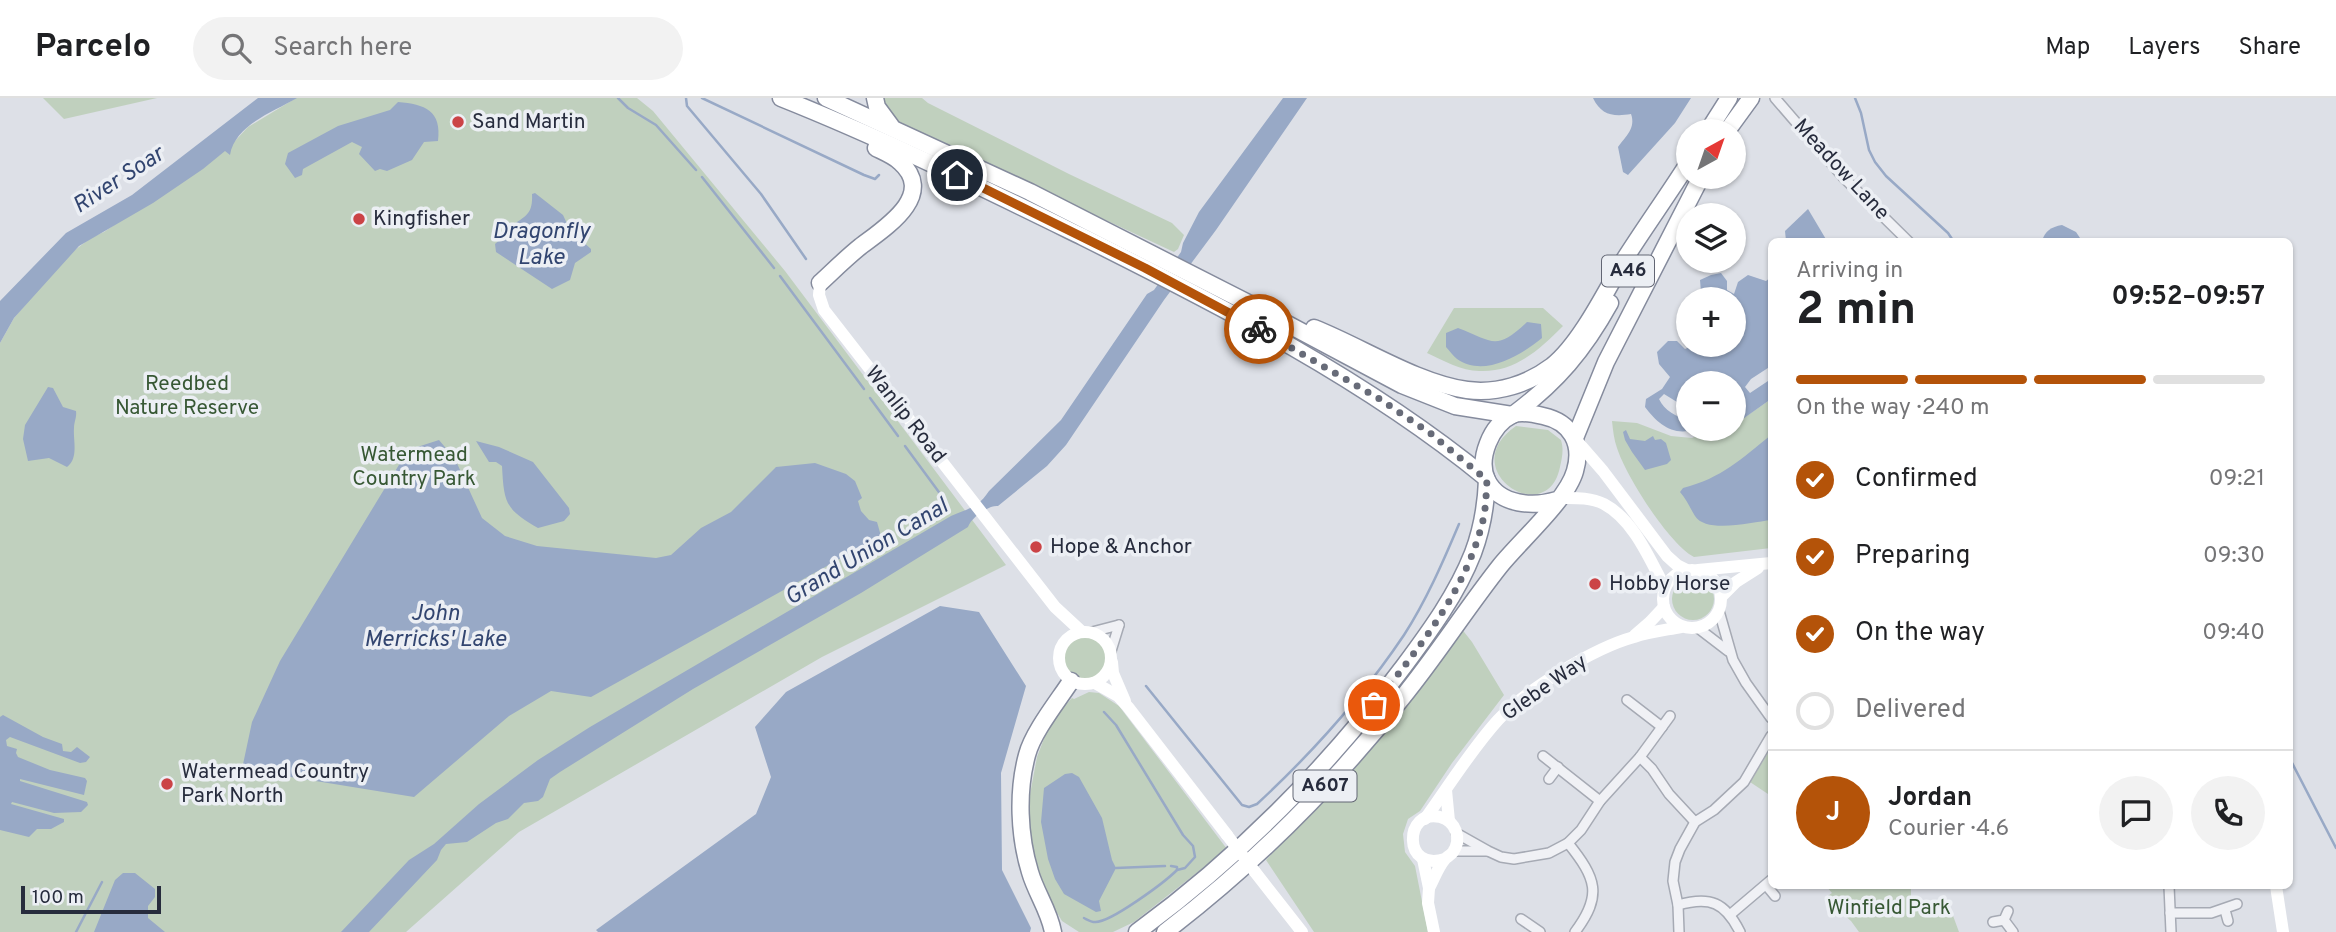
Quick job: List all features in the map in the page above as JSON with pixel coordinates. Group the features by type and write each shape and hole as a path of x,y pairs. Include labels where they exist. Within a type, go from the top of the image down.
{"highway":[{"path":"781,98 914,154 1150,261 1199,277 1363,365 1425,395 1455,405 1513,415 1551,418 1566,426 1576,439 1576,468 1572,480 1559,499 1535,505 1516,502 1499,493 1487,479 1430,433 1356,384 1188,291 1150,261 1030,192 827,98"},
{"path":"827,98 849,98"},
{"path":"876,98 877,107 893,127"},
{"path":"1716,119 1729,98"},
{"path":"1736,119 1751,98"},
{"path":"805,108 899,161 908,171 912,186 912,199 904,210 820,283"},
{"name":"A46","path":"1513,415 1555,380 1584,346 1676,182"},
{"name":"A46","path":"1576,439 1606,362 1695,189"},
{"path":"1247,302 1325,332 1441,384 1469,390 1497,390 1523,384 1554,364 1574,343 1647,223 1669,193"},
{"path":"1487,479 1485,461 1489,442 1499,426 1513,415"},
{"name":"A607","path":"1160,926 1358,725 1419,646 1461,580 1474,552 1483,522 1487,479"},
{"name":"A607","path":"1137,932 1160,926 1262,849 1371,736 1502,564 1559,499"},
{"path":"1068,932 1052,924 1030,873 1021,832 1027,754 1071,681"},
{"path":"1126,932 1160,926"}],"street":[{"name":"Meadow Lane","path":"1775,98 1844,178 1905,238"},
{"name":"Wanlip Road","path":"820,283 819,295 824,310 1055,607 1087,632"},
{"path":"1576,439 1667,556 1677,565 1712,577 1717,583 1721,597 1719,611 1730,652 1746,683 1768,714"},
{"path":"1559,499 1588,499 1605,504 1624,521 1641,544 1665,588"},
{"path":"1730,652 1698,628 1673,622 1664,607 1665,588 1670,580 1693,570 1766,565"},
{"path":"1721,597 1736,582 1766,565"},
{"name":"Wanlip Road","path":"1055,607 1063,643"},
{"name":"Glebe Way","path":"1632,637 1664,607"},
{"path":"1698,628 1714,619 1719,611"},
{"path":"1095,683 1109,670 1119,625 1073,634 1063,643 1059,657 1060,666 1071,681 1080,684 1095,683 1118,696 1302,932"},
{"name":"Glebe Way","path":"1424,819 1456,772 1500,718 1530,694 1585,657 1632,637 1681,626"},
{"path":"1087,632 1104,639 1112,655 1113,673 1128,707"},
{"path":"1627,700 1662,727"},
{"path":"1434,932 1427,903 1429,888 1423,859 1412,843 1417,825 1433,816 1501,857 1514,859 1549,853 1568,844 1581,830 1600,800 1640,758 1670,716"},
{"path":"1679,932 1678,905 1673,881 1675,862 1695,822 1714,810 1744,782 1768,741"},
{"path":"1543,756 1600,800"},
{"path":"1640,758 1695,822"},
{"path":"1549,779 1558,767"},
{"path":"1429,888 1457,846 1446,790"},
{"path":"1568,844 1586,869 1594,890 1592,906 1575,932"},
{"path":"1423,859 1438,862 1449,855 1488,851"},
{"path":"1731,914 1768,883"},
{"path":"1772,889 1775,895"},
{"path":"2169,889 2171,932"},
{"path":"2276,889 2283,932"},
{"path":"1678,905 1696,901 1717,904 1731,914 1740,932"},
{"path":"2170,913 2191,915 2225,910 2237,904"},
{"path":"2225,910 2228,920"},
{"path":"1993,922 2006,916 2013,932"},
{"path":"1521,919 1533,930"}],"green space":[{"path":"43,98 157,98 64,119"},
{"name":"Watermead Country Park","path":"296,98 637,98 653,111 785,271 1006,565 822,657 519,832 406,932 0,932 0,343 14,318 67,256 233,143 248,127"},
{"path":"881,98 922,98 1069,174 1172,223 1184,235 1178,249 1174,252 908,128 888,112"},
{"path":"1454,308 1543,308 1563,326 1536,351 1515,364 1492,371 1472,371 1427,353"},
{"path":"1768,401 1768,548 1694,557 1673,538 1639,491 1622,460 1614,438 1612,421 1637,423 1676,436 1676,441 1746,441 1746,416"},
{"path":"1516,426 1548,430 1561,440 1563,451 1560,467 1552,485 1539,494 1524,493 1510,487 1499,475 1494,460 1499,443"},
{"path":"1693,578 1708,584 1714,599 1708,614 1693,620 1678,614 1672,599 1678,584"},
{"path":"1461,628 1504,695 1452,763 1420,811 1408,819 1403,834 1405,852 1415,866 1428,932 1314,932 1266,860 1352,766"},
{"path":"1085,632 1104,639 1111,658 1104,677 1085,684 1066,677 1059,658 1066,639"},
{"path":"1089,692 1099,693 1119,706 1227,849 1134,922 1113,932 1079,932 1062,921 1041,886 1028,842 1028,805 1037,757 1047,731 1072,698"},
{"path":"1768,753 1768,794 1750,782"},
{"name":"Winfield Park","path":"1829,889 1911,889 1911,900 1952,913 1959,932 1859,932 1851,921 1825,898 1832,893"}],"water":[{"path":"258,98 297,98 247,127 239,135 230,155 225,151 153,203 79,246 14,318 0,343 0,301 66,233 132,195"},
{"path":"1283,98 1307,98 1164,300 1066,445 1047,466 998,506 980,513 968,527 861,593 693,689 560,772 550,779 543,797 538,801 524,803 508,819 496,823 467,842 446,844 437,860 369,932 341,932 409,860 434,844 479,804 538,760 590,727 981,501 1061,420 1147,294 1154,290 1181,252 1199,212"},
{"path":"1593,98 1691,98 1675,123 1628,175 1623,172 1618,147 1631,128 1631,114 1608,113 1600,108"},
{"path":"398,102 424,107 430,111 439,131 438,141 424,142 412,160 387,171 375,171 359,154 362,147 352,142 303,169 302,175 295,178 285,164 288,153 338,126 390,110"},
{"name":"Dragonfly Lake","path":"535,193 563,215 570,230 591,249 591,252 575,263 570,280 552,289 496,252 495,244 509,228 528,214 532,194"},
{"path":"1808,209 1825,238 1786,238 1785,231"},
{"path":"2062,225 2076,232 2080,238 2044,238 2055,227"},
{"path":"1721,273 1727,281 1727,287 1701,287 1700,280"},
{"path":"1748,275 1768,279 1768,368 1746,386 1746,371 1676,371 1676,401 1664,394 1659,399 1664,407 1676,415 1676,430 1661,424 1645,407 1646,399 1662,389 1670,377 1659,364 1657,352 1668,341 1676,341 1676,357 1746,357 1746,287 1736,287 1738,282"},
{"path":"1527,322 1541,324 1542,338 1502,362 1479,366 1468,364 1457,359 1446,347 1446,333 1458,328 1487,340 1500,341"},
{"path":"1768,381 1768,401 1746,417 1746,388 1750,393"},
{"path":"48,387 53,388 63,407 76,411 74,454 67,467 49,458 28,461 23,439 25,425"},
{"path":"1626,430 1630,439 1645,441 1653,436 1655,440 1661,439 1666,443 1671,460 1667,464 1645,470 1625,440 1623,432"},
{"path":"1768,437 1768,520 1730,526 1701,521 1680,492 1683,488 1709,479 1740,460"},
{"name":"John Merricks' Lake","path":"439,440 455,459 482,518 505,536 537,546 656,558 671,555 701,528 731,512 776,467 815,463 846,474 855,481 862,498 858,501 861,511 869,520 877,522 881,536 591,697 551,691 509,716 414,797 242,769 252,722 280,661 408,450"},
{"path":"476,441 499,447 533,462 569,508 570,514 564,521 538,528 519,516 508,504 502,466 489,462"},
{"path":"940,606 979,612 1026,686 1001,773 1002,870 1031,928 1030,932 596,930 756,814 771,777 755,727 786,692"},
{"path":"3,715 62,744 63,751 71,752 77,747 90,757 86,762 80,763 10,737 6,740 7,746 17,749 18,757 50,770 85,778 87,781 84,795 20,779 87,802 88,805 81,812 54,813 12,802 11,804 64,819 64,822 51,829 37,829 29,837 0,830 0,717"},
{"path":"1072,773 1079,777 1102,818 1116,868 1099,901 1101,911 1096,912 1064,894 1048,859 1041,822 1044,788 1065,774"},
{"path":"123,873 135,873 155,889 155,897 148,906 148,918 165,932 94,932 115,880"}],"waterway":[{"path":"618,98 628,108 656,125 696,170"},
{"path":"686,98 687,106 761,194 806,259"},
{"path":"702,98 864,175 875,179 879,175"},
{"path":"1855,98 1869,150 1875,162 1886,176 1951,238"},
{"path":"702,177 774,268"},
{"path":"780,276 864,389"},
{"path":"870,398 898,436"},
{"name":"Grand Union Canal","path":"905,446 944,499"},
{"path":"1146,686 1242,805 1249,807 1257,804 1335,724 1388,658 1420,609 1459,524"},
{"path":"1084,918 1095,922 1112,916 1150,892 1177,870 1185,868 1195,857 1193,846 1183,835 1116,725 1104,712"},
{"path":"2293,765 2336,848"},
{"path":"1116,868 1165,866"},
{"path":"1171,866 1177,867 1177,870"},
{"path":"76,932 102,882"}],"way so far":[{"path":"1259,329 1378,398 1430,433 1487,480 1483,522 1474,552 1461,580 1419,646 1374,705"}],"place":[{"name":"Sand Martin","path":"458,122"},
{"name":"Kingfisher","path":"359,219"},
{"name":"Hope & Anchor","path":"1036,547"},
{"name":"Hobby Horse","path":"1595,584"},
{"name":"Watermead Country Park North","path":"167,784"}],"route":[{"path":"957,175 1145,268 1259,329"}],"water label":[{"name":"River Soar","path":"119,181"}],"park label":[{"name":"Reedbed Nature Reserve","path":"187,396"}]}
